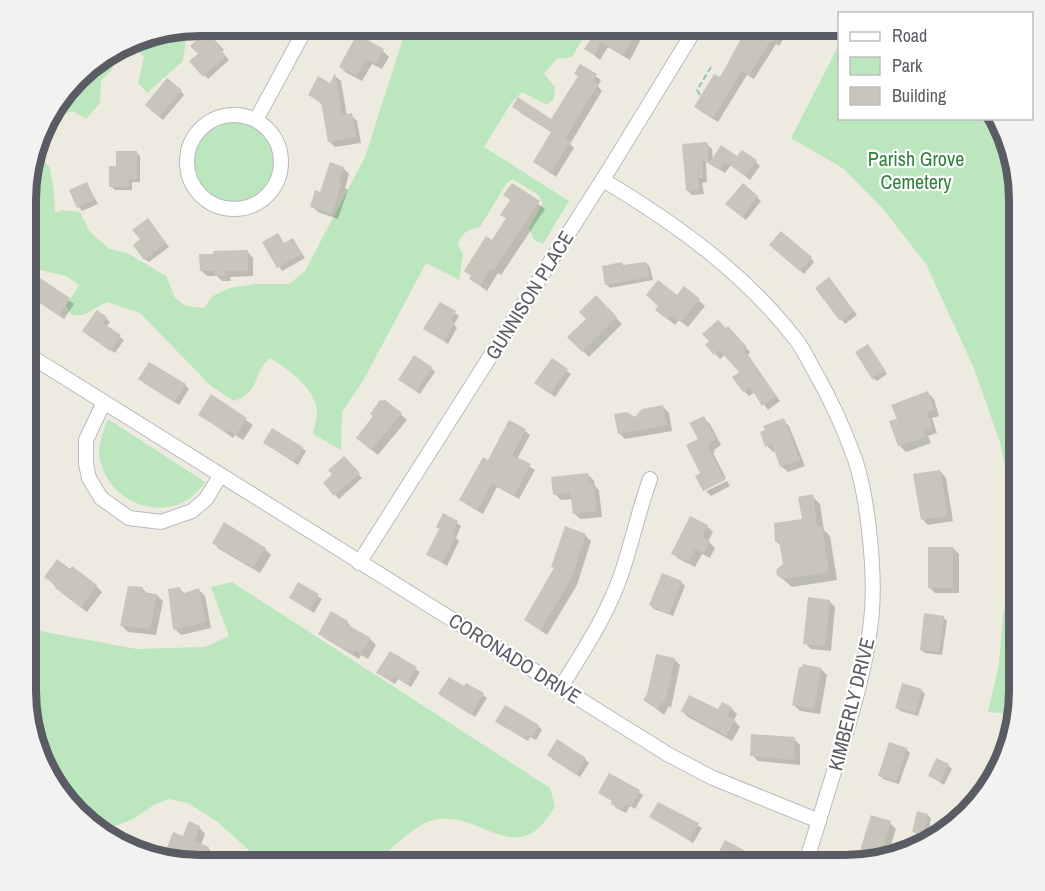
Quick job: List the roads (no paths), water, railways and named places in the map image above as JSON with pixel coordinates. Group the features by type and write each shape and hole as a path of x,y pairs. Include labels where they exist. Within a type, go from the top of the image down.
{"street":[{"path":"256,120 302,36"},
{"name":"GUNNISON PLACE","path":"359,563 603,180 690,36"},
{"path":"233,114 256,120 271,132 279,145 282,162 278,181 267,197 250,207 235,210 220,208 206,201 193,188 187,172 186,157 191,141 200,129 216,118 233,114"},
{"name":"KIMBERLY DRIVE","path":"603,180 668,221 714,254 798,342 830,399 855,460 867,514 872,563 872,610 861,682 808,855"},
{"name":"CORONADO DRIVE","path":"36,360 669,755 713,778 819,821"},
{"path":"104,402 86,440 86,464 89,478 101,498 129,518 161,522 192,511 206,499 220,476"},
{"path":"561,687 599,625 621,574 650,479"}],"park label":[{"name":"Parish Grove Cemetery","path":"916,170"}]}
